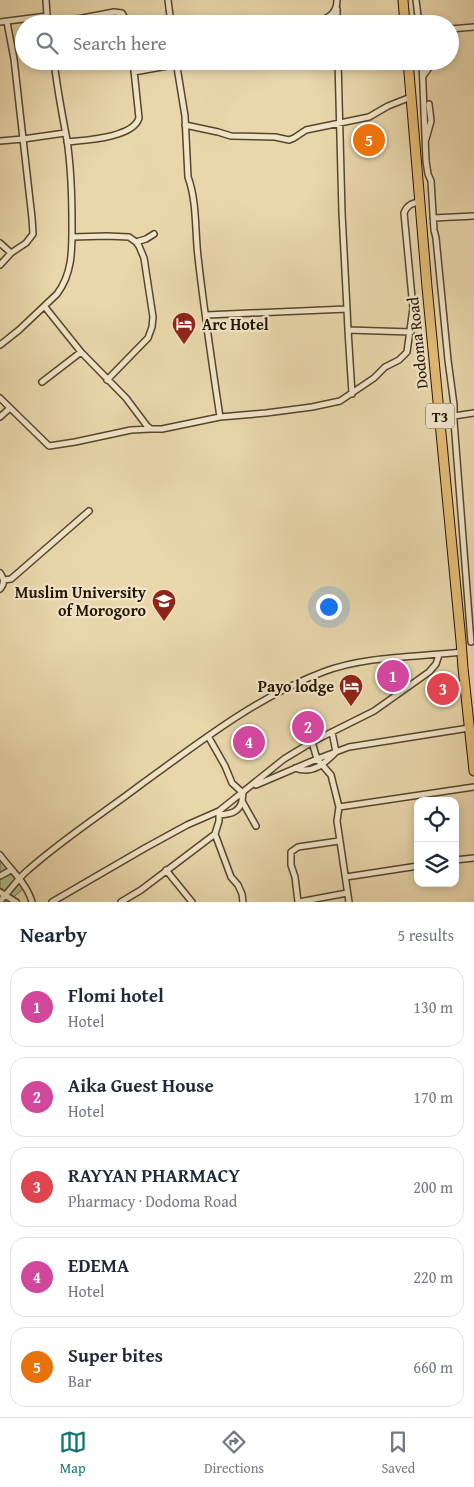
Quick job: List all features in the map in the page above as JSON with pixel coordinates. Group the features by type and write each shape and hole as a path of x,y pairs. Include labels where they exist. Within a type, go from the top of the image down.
{"highway":[{"path":"402,0 404,15"},
{"name":"Dodoma Road","path":"409,70 428,297 469,642 462,652 471,709 469,728 474,771"}],"street":[{"path":"46,0 47,15"},
{"path":"168,0 170,15"},
{"path":"416,0 418,15"},
{"path":"332,15 336,10 337,2"},
{"path":"337,2 337,15"},
{"path":"98,15 114,12 123,15"},
{"path":"0,22 15,21"},
{"path":"7,22 15,68"},
{"path":"459,28 474,27"},
{"path":"0,265 11,253 26,243 33,234 15,70"},
{"path":"0,345 45,307 62,287 70,266 72,236 67,142 55,70"},
{"path":"67,142 105,137 131,129 136,125 139,118 134,72 143,70"},
{"path":"177,70 185,125 188,177 191,184 195,212 198,256 220,417"},
{"path":"338,70 342,214 352,394"},
{"path":"423,70 428,174 431,181 433,218 454,405 469,642"},
{"path":"423,77 428,70"},
{"path":"185,125 231,136 289,140 306,130 369,117 388,106 411,97"},
{"path":"425,142 431,121 429,104"},
{"path":"0,141 65,133"},
{"path":"0,398 49,446 131,430 162,429 220,417 327,405 340,401 374,378 385,367 398,360 407,352 413,308 404,213 405,208 420,202"},
{"path":"433,218 474,216"},
{"path":"136,242 154,234"},
{"path":"72,236 129,237 136,242 142,251 153,317 152,327 148,338 107,380"},
{"path":"0,243 11,253"},
{"path":"45,307 81,352 126,398 151,429"},
{"path":"206,315 347,309"},
{"path":"348,330 411,332"},
{"path":"42,382 81,352"},
{"path":"0,417 10,408"},
{"path":"454,416 474,413"},
{"path":"4,580 11,579 89,511"},
{"path":"0,573 4,580 4,584 0,589"},
{"path":"0,901 27,870 208,736 260,703 324,672 348,665 374,660 462,652"},
{"path":"52,902 187,825 219,813 284,759 312,742 374,711 429,672 436,664 438,655"},
{"path":"249,788 349,747 469,728"},
{"path":"332,732 336,752"},
{"path":"208,736 232,783 243,793"},
{"path":"312,742 317,759 331,776 339,807 337,821 339,841 349,902"},
{"path":"295,768 310,770 323,765 336,752"},
{"path":"339,807 474,787"},
{"path":"219,813 232,814 240,807 243,793"},
{"path":"242,801 256,826"},
{"path":"121,902 141,890 215,834 219,813"},
{"path":"215,834 231,877 238,885 242,894 242,902"},
{"path":"339,841 298,847 292,852 290,865 295,877 298,902 347,893"},
{"path":"0,855 19,878 30,895 32,902"},
{"path":"459,860 474,858"},
{"path":"346,877 414,867"},
{"path":"0,876 11,870"},
{"path":"166,870 192,902"},
{"path":"0,892 16,902"}],"green space":[{"path":"0,859 24,888 8,902 0,902"}],"place":[{"name":"Super bites","path":"369,140"},
{"name":"Arc Hotel","path":"184,345"},
{"name":"Muslim University of Morogoro","path":"164,622"},
{"name":"Flomi hotel","path":"393,676"},
{"name":"RAYYAN PHARMACY","path":"443,689"},
{"name":"Payo lodge","path":"351,707"},
{"name":"Aika Guest House","path":"308,727"},
{"name":"EDEMA","path":"249,742"}]}
